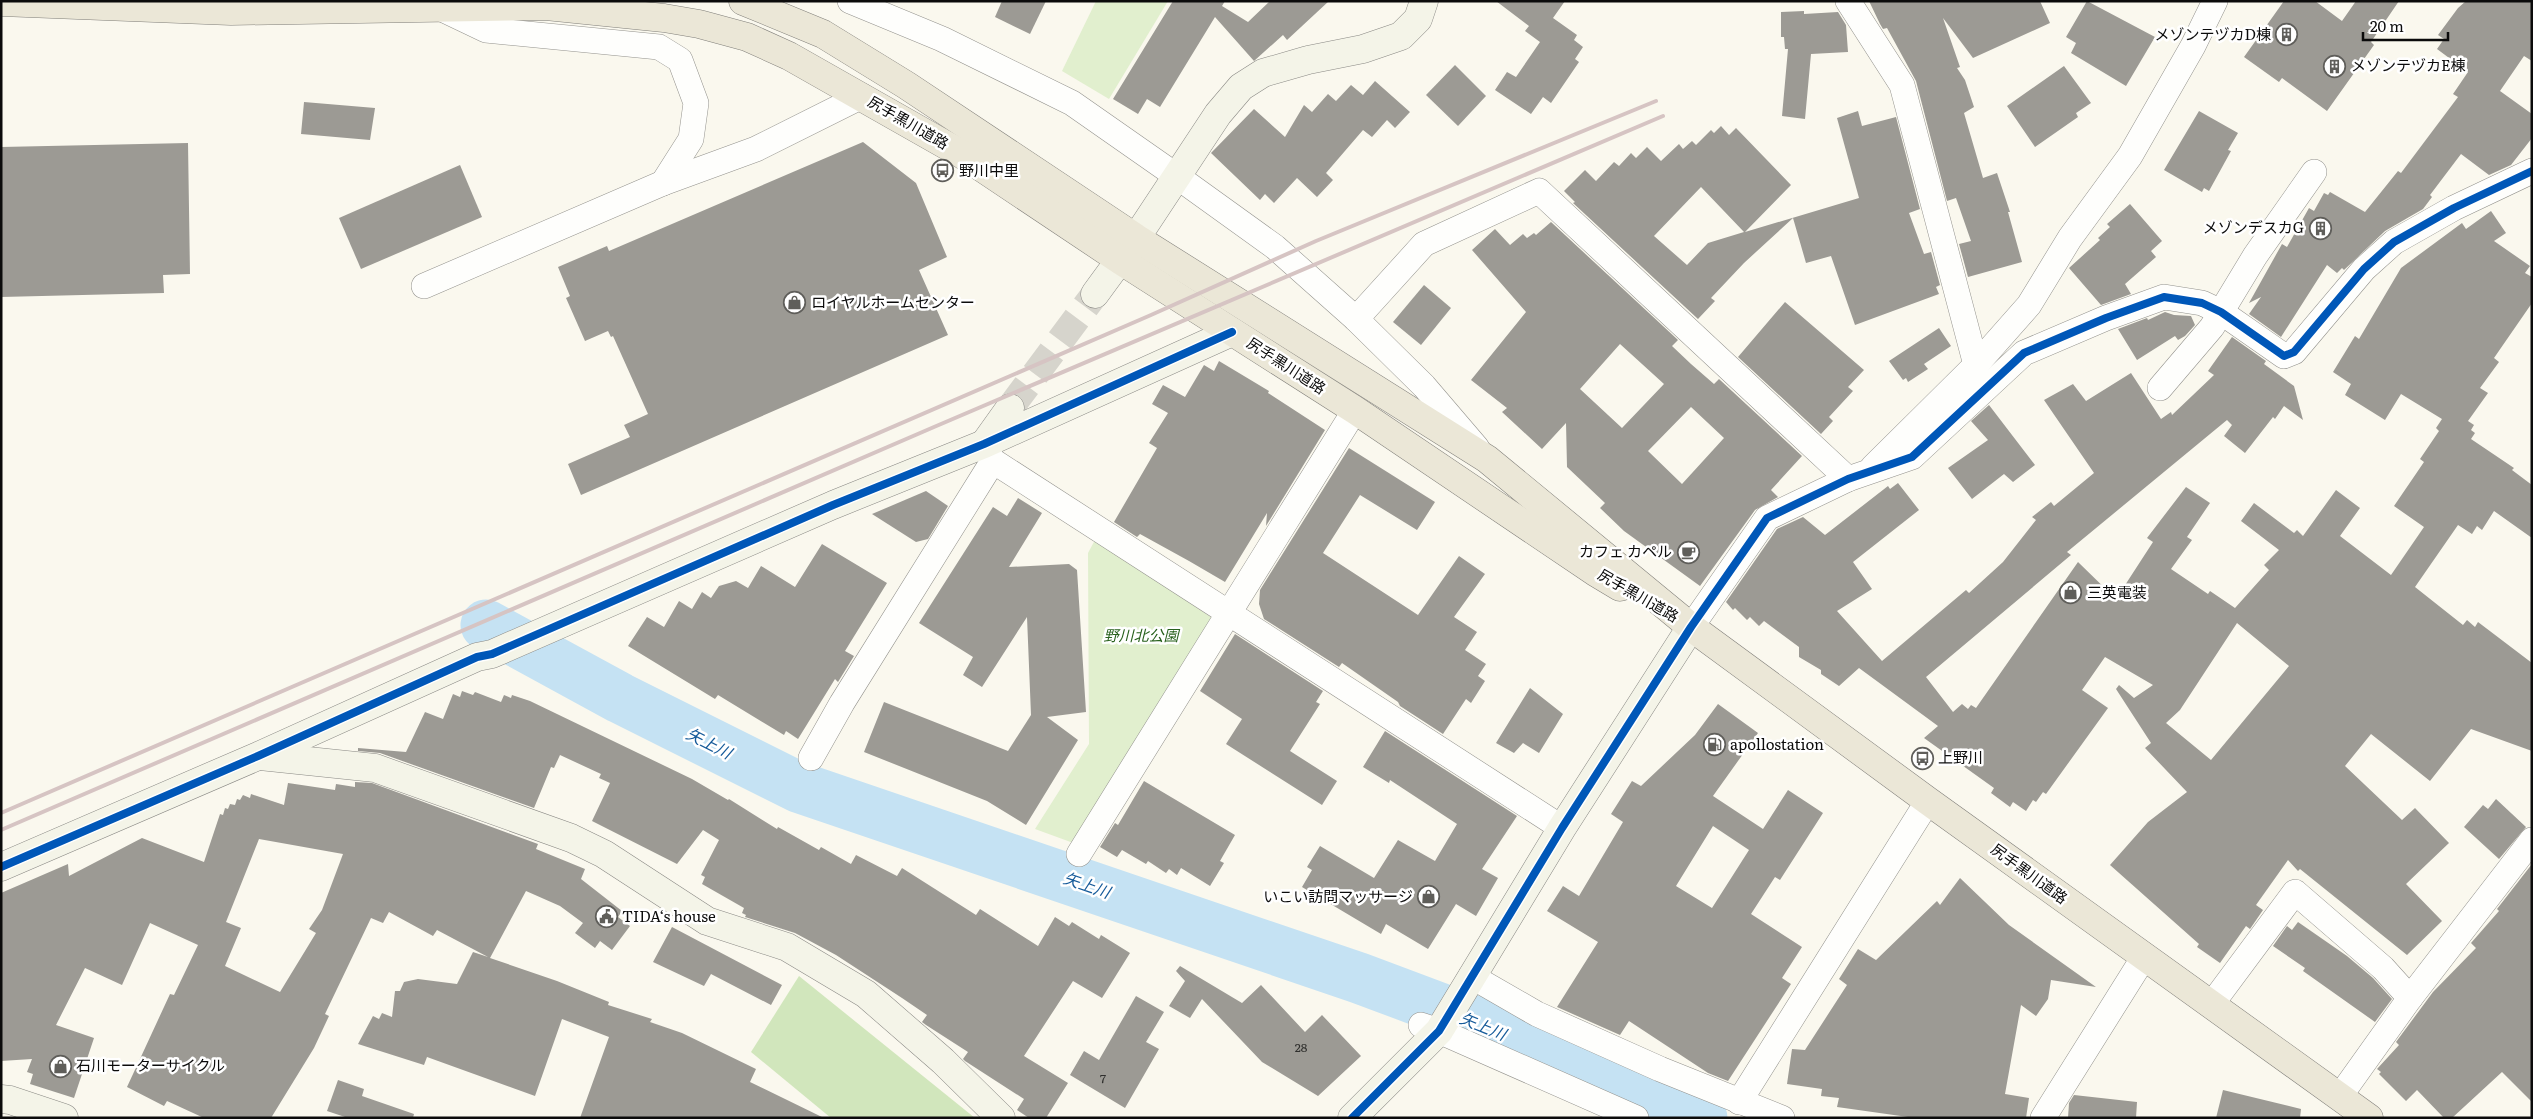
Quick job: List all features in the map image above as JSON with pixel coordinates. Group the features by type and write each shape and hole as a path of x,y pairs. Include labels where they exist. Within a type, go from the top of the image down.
{"main road":[{"name":"尻手黒川道路","path":"743,1 823,34 906,84 1136,238 1487,459 1691,627 1928,801 2369,1118"},
{"name":"尻手黒川道路","path":"1,2 231,11 546,6 664,18 699,24 747,37 789,56 960,153 1120,260 1355,410 1595,572 1691,627"}],"street":[{"path":"850,1 942,39 1072,103 1275,246 1356,320 1424,386 1487,459"},
{"path":"1095,294 1136,238 1218,114 1241,87 1263,73 1308,60 1363,49 1401,36 1418,18 1424,1"},
{"path":"1848,1 1902,85 1976,365"},
{"path":"1857,477 1976,365 2029,305 2070,238 2130,156 2193,46 2215,1"},
{"path":"442,9 486,30 659,47 680,60 696,103 691,139 663,183"},
{"path":"424,286 663,183 756,149 862,96"},
{"path":"1352,1118 1430,1028 1471,976 1562,828 1691,627 1767,518 1857,477 1912,457 2024,353 2106,318 2164,297 2202,302 2221,312 2284,356 2294,352 2364,269 2394,242 2454,208 2532,171"},
{"path":"2160,388 2212,327 2255,256 2314,172"},
{"path":"1356,320 1424,244 1539,191 1857,477"},
{"path":"1,867 258,756 477,657 492,654 824,509 988,452 1232,332"},
{"path":"811,758 988,452 1010,408"},
{"path":"1079,854 1355,410"},
{"path":"988,452 1228,613 1562,828"},
{"path":"258,756 375,768 571,838 604,854 707,921 788,947 866,994 943,1061 1001,1118"},
{"path":"1739,1102 1928,801"},
{"path":"2340,1096 2410,998 2532,840"},
{"path":"2211,1005 2295,892 2383,968 2410,998"},
{"path":"2043,1118 2144,957"},
{"path":"1471,976 1536,1014 1660,1070 1782,1118"},
{"path":"1430,1028 1636,1118"},
{"path":"1,1100 10,1100 64,1118"}],"green space":[{"path":"1096,1 1168,1 1109,99 1062,71"},
{"name":"野川北公園","path":"1095,540 1214,619 1076,844 1035,829 1089,744 1088,553"},
{"path":"799,976 975,1118 831,1118 751,1052"}],"building":[{"path":"1002,1 1046,1 1030,34 995,17"},
{"path":"1173,1 1225,1 1222,6 1248,22 1270,1 1329,1 1287,40 1283,35 1254,61 1215,17 1160,107 1147,99 1138,114 1113,99"},
{"path":"1496,1 1565,1 1553,18 1577,35 1574,40 1583,47 1575,59 1579,62 1551,103 1543,97 1531,114 1495,90 1507,72 1516,77 1540,42 1525,31 1529,26"},
{"path":"1869,1 2040,1 2050,23 1973,58 1943,18 1960,67 1957,68 1965,80 1974,107 1964,113 1983,178 1997,173 2010,212 2008,212 2022,262 1968,277 1959,244 1971,241 1956,198 1947,201 1916,81 1887,28 1883,29 1880,24"},
{"path":"2087,1 2155,37 2126,86 2071,53 2076,43 2066,37"},
{"path":"2284,1 2315,1 2342,21 2356,1 2399,1 2371,42 2374,45 2327,111 2282,78 2279,82 2244,57"},
{"path":"2466,1 2532,1 2532,61 2524,56 2500,91 2532,114 2532,138 2511,165 2489,175 2461,154 2430,195 2432,197 2423,209 2385,231 2344,270 2342,268 2337,273 2327,265 2281,337 2249,314 2261,297 2249,303 2282,244 2287,247 2309,208 2314,211 2324,193 2328,195 2330,192 2365,212 2398,171 2401,173 2458,97 2453,94 2468,72 2437,49 2444,39 2438,35 2458,8"},
{"path":"1804,11 1804,14 1838,12 1846,25 1848,52 1811,54 1805,119 1782,116 1788,49 1785,49 1784,37 1781,37 1781,12"},
{"path":"1455,65 1486,96 1458,126 1426,95"},
{"path":"2064,66 2091,103 2076,113 2078,117 2035,147 2007,106"},
{"path":"1375,81 1410,112 1395,128 1387,120 1372,137 1363,130 1326,173 1333,180 1317,197 1297,178 1274,203 1265,194 1260,200 1211,153 1254,109 1285,137 1304,105 1312,112 1328,94 1336,101 1351,85 1363,95"},
{"path":"304,102 375,108 370,140 301,134"},
{"path":"1858,111 1862,126 1896,117 1920,209 1909,213 1924,254 1931,252 1940,285 1936,287 1939,294 1855,325 1831,256 1806,263 1793,218 1744,263 1711,298 1715,301 1698,319 1573,203 1575,202 1564,191 1585,170 1596,181 1614,162 1619,166 1631,153 1636,158 1647,147 1661,161 1679,144 1683,149 1692,141 1696,145 1711,130 1714,133 1721,126 1729,135 1736,128 1791,185 1745,232 1859,198 1837,118","holes":["1701,187 1744,232 1708,243 1687,265 1654,236"]},
{"path":"2199,111 2238,133 2228,150 2231,151 2209,191 2204,188 2202,192 2164,170"},
{"name":"ロイヤルホームセンター","path":"863,142 916,183 947,257 919,270 948,335 581,495 568,464 630,437 624,425 648,414 613,336 611,337 608,331 585,341 566,298 570,296 558,267 607,246 609,251"},
{"path":"188,143 190,274 163,275 164,293 1,297 1,147"},
{"path":"460,165 482,217 361,269 339,218"},
{"path":"2130,204 2162,241 2151,251 2156,257 2125,284 2131,294 2101,305 2069,268 2100,240 2098,238 2110,227 2107,224"},
{"path":"2491,211 2506,233 2494,241 2530,266 2525,273 2532,277 2532,303 2494,358 2499,362 2480,388 2488,393 2468,421 2474,425 2471,430 2475,433 2471,439 2514,468 2512,470 2532,485 2532,538 2494,511 2482,530 2477,526 2472,534 2458,525 2415,587 2463,625 2467,620 2475,627 2478,622 2532,663 2532,751 2471,729 2430,781 2371,734 2345,766 2402,820 2415,808 2449,843 2406,884 2442,921 2407,955 2300,869 2298,871 2288,860 2256,905 2263,910 2250,929 2246,926 2220,963 2197,947 2199,944 2110,865 2148,822 2187,792 2145,748 2151,743 2116,689 2119,685 2134,698 2153,685 2105,657 2082,690 2108,708 2046,794 2043,792 2036,802 2033,800 2026,811 2013,802 2010,807 1991,793 1994,788 1924,738 1938,726 1859,668 1839,686 1821,674 1821,670 1799,657 1799,647 1764,621 1759,626 1750,617 1747,620 1735,608 1733,610 1726,602 1777,529 1803,517 1825,535 1888,486 1890,489 1898,483 1919,510 1853,562 1872,589 1837,611 1882,661 1966,590 1969,593 2003,562 2036,520 2032,517 2051,502 2054,506 2094,473 2044,400 2073,384 2086,401 2131,373 2161,419 2171,412 2172,415 2214,375 2208,371 2232,337 2266,361 2264,364 2294,386 2303,420 2284,406 2245,453 2224,436 2232,425 2227,420 2067,552 2071,555 1926,677 1953,712 1962,704 1968,709 1971,705 1976,708 2078,562 2116,599 2153,542 2147,538 2186,487 2210,503 2187,537 2192,540 2171,569 2208,594 2210,591 2235,608 2269,570 2264,565 2279,550 2241,521 2254,503 2294,533 2297,530 2303,536 2336,490 2360,508 2340,536 2391,575 2424,527 2394,506 2424,462 2420,459 2439,431 2436,428 2442,419 2401,394 2385,420 2345,395 2351,384 2333,372 2355,336 2359,339 2401,268 2462,223 2466,229","holes":["2237,623 2289,666 2211,760 2166,723 2180,710"]},
{"path":"1551,222 1678,340 1672,346 1691,364 1714,384 1719,379 1802,456 1771,490 1778,497 1755,510 1700,586 1624,531 1600,508 1605,503 1567,467 1566,423 1542,449 1502,412 1507,408 1471,380 1526,312 1472,250 1495,229 1510,245 1523,234 1527,238 1534,233 1536,235","holes":["1620,344 1664,384 1622,428 1580,389","1691,407 1724,438 1682,484 1648,451"]},
{"path":"1424,285 1451,308 1421,345 1393,322"},
{"path":"1785,302 1864,370 1848,387 1853,391 1829,417 1833,421 1821,434 1738,357"},
{"path":"2165,312 2174,315 2191,316 2195,325 2185,336 2178,340 2175,336 2137,360 2118,329 2147,318 2148,320"},
{"path":"1939,328 1951,346 1924,364 1928,369 1908,382 1906,378 1903,380 1889,361"},
{"path":"1219,361 1269,391 1268,393 1325,430 1266,526 1267,513 1225,582 1140,534 1137,537 1114,522 1157,448 1149,443 1168,413 1152,404 1163,385 1185,397 1204,365 1214,371"},
{"path":"1989,405 2035,465 2013,482 2004,474 1972,499 1948,468 1988,440 1971,421"},
{"path":"1349,448 1435,502 1417,530 1360,495 1323,553 1418,615 1459,556 1485,574 1454,617 1477,632 1465,650 1486,664 1478,676 1485,681 1471,703 1466,699 1443,734 1400,706 1398,702 1342,663 1339,667 1264,619 1259,604 1260,590"},
{"path":"926,491 948,506 928,539 916,542 872,514"},
{"path":"1018,498 1042,513 1009,567 1069,564 1077,570 1086,712 1047,717 1078,740 1026,825 987,801 864,752 884,702 1008,751 1031,715 1027,617 982,687 963,675 973,657 919,623 993,507 1007,516"},
{"path":"822,544 887,583 845,651 854,656 838,682 835,679 798,739 786,731 784,735 718,695 715,699 628,646 647,617 664,627 679,601 692,609 702,592 711,598 719,586 736,581 748,588 761,566 795,587"},
{"path":"1235,634 1323,691 1316,702 1320,704 1290,751 1337,781 1322,805 1226,744 1242,719 1200,691"},
{"path":"1530,688 1563,714 1539,753 1523,743 1514,753 1496,743"},
{"path":"462,691 473,695 475,692 501,702 504,695 511,698 512,695 530,701 692,779 729,799 777,829 778,827 819,850 821,847 851,864 856,855 897,876 902,868 976,915 980,909 1038,946 1055,917 1069,926 1072,922 1099,939 1101,935 1130,953 1102,998 1073,981 1024,1056 1068,1083 1046,1118 1029,1118 1017,1110 1024,1099 965,1061 963,1059 968,1052 922,1022 927,1015 836,955 795,933 745,917 746,915 742,913 744,908 702,884 705,877 701,875 719,840 703,830 677,864 592,821 610,783 599,778 601,774 560,755 554,768 551,767 534,808 380,753 358,751 358,748 406,752 425,712 443,719 453,694 460,697"},
{"path":"1718,704 1758,733 1713,796 1763,829 1788,790 1823,813 1780,880 1775,877 1751,914 1802,947 1782,978 1791,984 1728,1081 1708,1073 1629,1021 1620,1035 1557,1007 1598,942 1547,911 1563,886 1579,896 1623,822 1611,814 1632,781 1641,786 1695,735","holes":["1713,826 1749,850 1712,908 1676,886"]},
{"path":"1385,731 1517,816 1482,869 1498,878 1476,916 1456,904 1428,949 1386,924 1381,934 1302,887 1312,870 1307,867 1320,846 1374,878 1398,840 1435,861 1457,824 1390,780 1389,783 1363,767"},
{"path":"1144,781 1235,835 1220,861 1224,863 1210,886 1181,868 1177,875 1169,869 1166,873 1148,861 1146,864 1122,850 1117,857 1100,847 1115,823 1118,825"},
{"path":"355,782 372,783 538,844 536,849 585,869 581,879 622,911 618,917 630,926 612,950 600,941 595,948 575,933 583,923 560,906 526,891 490,958 557,981 609,1002 608,1005 652,1019 650,1022 682,1033 756,1069 750,1082 824,1118 580,1118 609,1037 562,1019 535,1096 427,1057 424,1065 358,1044 373,1016 379,1019 382,1013 392,1017 395,991 400,991 404,982 418,979 457,984 473,952 488,957 437,930 433,936 389,912 383,923 371,918 325,1014 329,1016 314,1048 271,1118 204,1118 167,1101 164,1106 127,1087 170,994 174,995 198,945 150,923 122,985 85,968 56,1025 94,1038 74,1098 30,1084 33,1074 27,1072 32,1059 1,1061 1,893 68,864 69,876 142,838 204,862 220,814 223,815 225,808 228,809 230,804 235,805 237,799 240,800 243,795 250,798 251,794 284,805 288,783 335,790 336,784 355,787","holes":["259,839 343,854 322,910 309,929 316,933 280,992 225,966 241,928 226,922"]},
{"path":"2496,799 2526,827 2499,859 2464,827 2483,805 2488,809"},
{"path":"2532,864 2532,1102 2502,1072 2452,1118 2444,1118 2417,1090 2406,1101 2379,1074 2381,1072 2377,1069 2399,1045 2396,1042 2433,992 2476,948 2471,943 2499,911 2497,909"},
{"path":"1960,878 2009,925 2096,987 2051,980 2048,999 2036,1016 2021,1005 2005,1094 2029,1098 2026,1118 1915,1118 1837,1107 1839,1098 1821,1096 1822,1089 1787,1084 1792,1049 1805,1050 1847,985 1839,979 1858,949 1876,960 1937,901 1940,905"},
{"path":"2298,922 2347,956 2373,978 2392,999 2375,1022 2303,971 2305,968 2273,946 2287,926 2292,930"},
{"path":"672,927 782,985 771,1005 711,974 704,986 653,962"},
{"path":"1180,966 1242,1003 1261,985 1305,1032 1322,1015 1361,1056 1318,1096 1262,1062 1202,999 1190,1018 1169,1006 1185,981 1176,971"},
{"path":"1136,996 1164,1012 1146,1042 1159,1049 1125,1108 1070,1075 1084,1051 1099,1060"},
{"path":"338,1080 364,1089 362,1096 414,1114 413,1118 348,1118 327,1111"},
{"path":"2223,1090 2301,1109 2300,1118 2216,1118"},
{"path":"2074,1095 2137,1102 2136,1118 2068,1118 2069,1103"}],"waterway":[{"name":"矢上川","path":"486,625 620,698 798,787 1359,978 1487,1026 1702,1118"}],"tunnel":[{"path":"1010,408 1095,294"}],"railway":[{"path":"1,813 1151,315 1316,241 1656,101"},
{"path":"1,830 934,427 1663,116"}],"cycle path":[{"path":"1352,1118 1439,1031 1562,828 1691,627 1767,518 1848,479 1912,457 2024,353 2106,318 2164,297 2202,303 2221,312 2284,356 2294,352 2364,269 2394,242 2454,208 2532,171"},
{"path":"1,867 258,756 477,657 492,654 833,505 984,444 1232,332"}],"place":[{"name":"メゾンテヅカD棟","path":"2287,35"},
{"name":"メゾンテヅカE棟","path":"2335,66"},
{"name":"野川中里","path":"943,171"},
{"name":"メゾンデスカG","path":"2320,228"},
{"name":"ロイヤルホームセンター","path":"795,303"},
{"name":"カフェ カペル","path":"1688,552"},
{"name":"三英電装","path":"2071,593"},
{"name":"apollostation","path":"1714,745"},
{"name":"上野川","path":"1922,758"},
{"name":"いこい訪問マッサージ","path":"1429,897"},
{"name":"TIDA‘s house","path":"606,917"},
{"name":"石川モーターサイクル","path":"60,1066"}]}
